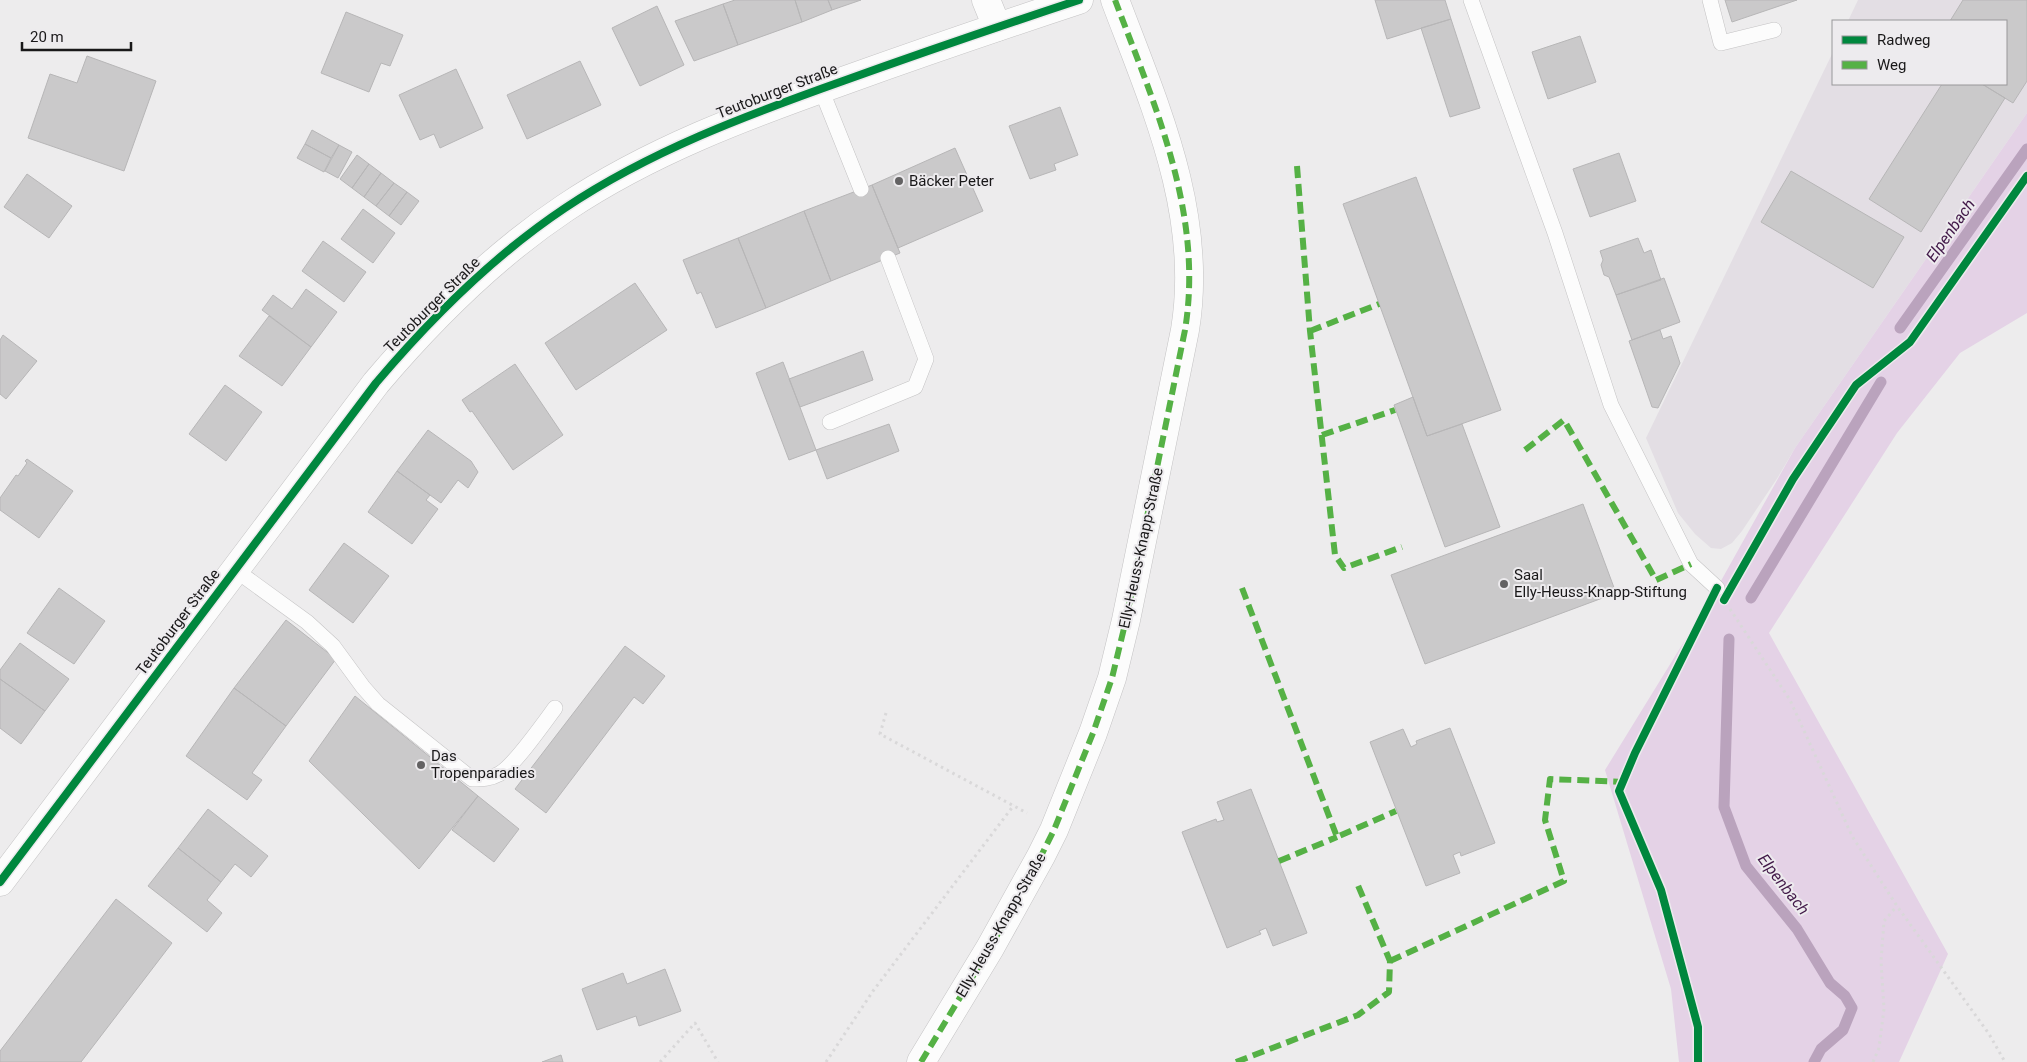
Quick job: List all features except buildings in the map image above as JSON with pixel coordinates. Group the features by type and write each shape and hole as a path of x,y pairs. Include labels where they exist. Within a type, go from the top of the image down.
{"main road":[{"path":"986,0 998,27"},
{"name":"Teutoburger Straße","path":"0,882 330,441 400,354 477,276 507,251 565,208 623,173 720,128 822,89 1079,0"},
{"name":"Elly-Heuss-Knapp-Straße","path":"921,1062 990,948 1054,830 1074,783 1112,678 1141,553 1190,304 1191,273 1188,231 1178,185 1159,116 1115,0"}],"lane":[{"path":"1471,0 1555,233 1611,405 1692,564 1717,588"},
{"path":"1710,0 1721,43 1774,30"},
{"path":"822,89 861,189"},
{"path":"830,422 915,387 926,359 888,258"},
{"path":"234,569 307,622 333,646 362,688 378,704 472,779 486,780 501,773 528,743 555,708"}],"path":[{"path":"1717,588 1790,700 1852,836 1897,906 1989,1034 2005,1062"},
{"path":"886,713 880,734 1014,805 1054,830"},
{"path":"826,1062 872,991 1014,805"},
{"path":"1874,1062 1884,1009 1881,961 1884,921 1897,906"},
{"path":"660,1062 695,1023 718,1062"}],"shaded area":[{"path":"1858,0 2027,0 2027,113 1795,448 1742,531 1732,543 1721,549 1711,548 1695,534 1678,513 1646,438 1832,54 1832,85 2007,85 2007,20 1848,20"},
{"path":"2027,113 2027,313 1960,353 1897,433 1769,633 1948,954 1899,1062 1679,1062 1671,989 1605,770 1717,588 1795,448"}],"waterway":[{"name":"Elpenbach","path":"1900,328 2027,149"},
{"name":"Elpenbach","path":"1751,598 1881,382"},
{"name":"Elpenbach","path":"1729,639 1724,807 1746,866 1797,929 1830,983 1845,996 1852,1008 1843,1030 1821,1049 1814,1062"}],"marked path":[{"path":"921,1062 990,948 1041,856 1054,830 1093,733 1112,678 1126,620 1185,330 1189,287 1188,244 1182,203 1160,120 1115,0"},
{"path":"1297,166 1310,331 1335,555 1344,568 1402,547"},
{"path":"1310,331 1379,304"},
{"path":"1322,435 1395,410"},
{"path":"1525,450 1564,420 1656,580 1691,564"},
{"path":"1242,588 1337,837 1396,811"},
{"path":"1390,961 1564,881 1545,820 1550,779 1623,782"},
{"path":"1279,861 1337,837"},
{"path":"1236,1062 1358,1015 1389,992 1390,961 1357,883"}],"cycle path":[{"path":"0,882 376,383 441,311 513,246 565,208 597,188 631,169 700,136 807,94 1079,0"},
{"path":"1724,600 1793,479 1856,385 1910,342 2027,176"},
{"path":"1698,1062 1698,1027 1661,890 1619,791 1635,753 1717,588"}],"place":[{"name":"Bäcker Peter","path":"899,181"},
{"name":"Saal Elly-Heuss-Knapp-Stiftung","path":"1504,584"},
{"name":"Das Tropenparadies","path":"421,765"}]}
